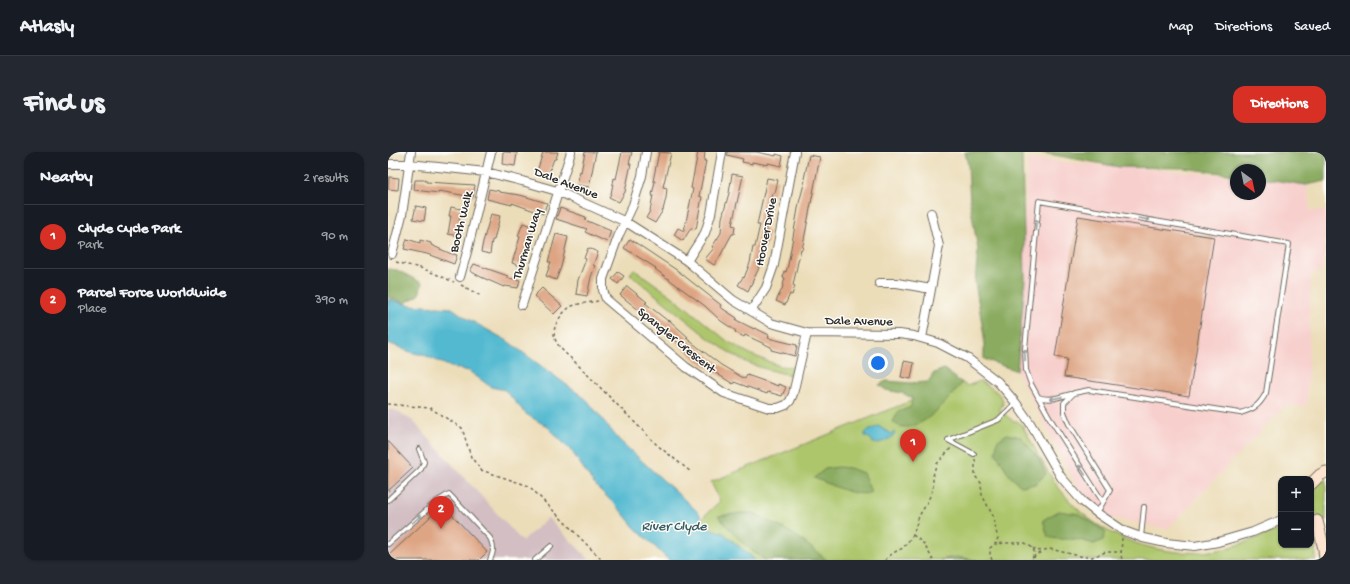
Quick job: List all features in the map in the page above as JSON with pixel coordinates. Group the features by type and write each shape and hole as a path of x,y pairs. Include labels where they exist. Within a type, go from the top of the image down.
{"street":[{"path":"394,258 411,152"},
{"name":"Booth Walk","path":"460,277 491,152"},
{"name":"Thurman Way","path":"522,305 571,152"},
{"path":"606,299 603,290 603,279 618,236 626,222 636,198 646,152"},
{"path":"687,261 705,233 711,214 722,152"},
{"name":"Hoover Drive","path":"751,312 766,288 774,265 793,153"},
{"name":"Dale Avenue","path":"388,164 409,164 486,172 558,191 626,222 687,261 733,300 771,323 807,333 899,334 922,338 938,343 967,358 998,382 1016,403 1030,423 1061,477 1082,501 1096,514 1124,531 1166,544 1196,546 1218,542 1253,532 1278,521"},
{"path":"922,338 939,246 931,213"},
{"path":"879,283 897,283 931,289"},
{"name":"Spangler Crescent","path":"606,299 698,377 724,393 769,408 778,408 786,405 790,401 793,394 807,333"},
{"path":"1314,481 1323,473 1326,462"},
{"path":"1318,521 1325,560"}],"lane":[{"path":"1038,397 1045,399 1055,398 1089,390 1240,413 1251,410 1261,402 1266,393 1289,244 1039,202 1025,349 1026,370 1031,384 1038,397 1054,426 1103,502"},
{"path":"1074,393 1064,403 1064,412 1069,424 1110,490 1096,514"},
{"path":"974,454 948,440 998,420 1016,403"},
{"path":"388,500 421,469 424,462 419,449"},
{"path":"388,544 436,502 449,494 490,538 493,546 493,552 490,560"},
{"path":"1141,537 1144,507"},
{"path":"535,560 551,546"}],"path":[{"path":"394,258 424,269 482,296"},
{"path":"606,299 570,307 558,320 554,331 555,340 560,349 573,360 641,430 691,472"},
{"path":"388,404 430,408 462,428 470,457 481,470 529,486 602,560"},
{"path":"885,560 893,552 903,548 913,535 919,516 927,503 932,489 936,465 955,444"},
{"path":"974,454 975,476 981,483 982,495 994,518 998,538 995,544 990,548 992,560"},
{"path":"1122,560 1120,552 1124,531"},
{"path":"913,535 924,544 933,560"},
{"path":"995,544 1025,544 1037,552 1050,549 1084,557 1106,552 1120,552"},
{"path":"1032,560 1034,552 1033,548"},
{"path":"1032,560 1035,555 1043,551"}],"shaded area":[{"path":"1028,159 1230,176 1230,200 1266,200 1266,179 1307,182 1310,211 1326,211 1326,242 1322,272 1311,273 1307,406 1285,406 1167,529 1108,517 1078,489 1017,371"},
{"path":"388,410 395,410 413,421 522,541 548,518 590,560 388,560"}],"green space":[{"path":"965,152 1022,152 1025,279 1017,371 984,359 984,336 975,282 978,250 970,203 968,165"},
{"path":"1038,152 1326,152 1326,181 1306,185 1266,179 1266,164 1230,164 1230,174 1184,168 1119,167"},
{"path":"388,269 397,270 422,283 419,295 405,303 388,297"},
{"path":"634,269 676,299 727,341 752,355 780,366 794,367 793,372 791,371 790,375 762,368 746,362 730,353 707,337 630,274"},
{"path":"944,369 962,383 944,404 921,423 903,427 893,422 898,412 911,407 912,398 902,393 886,390 879,385 886,381 911,383 928,382 934,373"},
{"path":"960,381 967,386 980,381 993,389 1001,397 1003,401 999,410 1013,421 1017,421 1022,425 1048,472 1067,498 1081,512 1098,525 1116,535 1156,549 1177,552 1198,552 1218,550 1234,546 1278,530 1278,548 1314,548 1314,543 1316,560 755,560 723,533 705,527 701,519 720,501 711,482"},
{"path":"1007,434 1021,437 1038,458 1046,474 1035,484 1021,486 1010,476 996,453 997,441"},
{"path":"838,467 850,468 863,473 871,492 865,494 851,492 814,478 825,469"},
{"path":"1326,477 1326,521 1314,512 1314,486"},
{"path":"1059,511 1079,514 1106,532 1103,540 1094,544 1076,539 1057,539 1048,537 1043,520"},
{"path":"754,513 775,524 795,535 827,560 766,560 746,546 718,516"},
{"path":"956,557 977,560 940,560"}],"water":[{"name":"River Clyde","path":"388,299 409,305 452,308 466,318 506,340 587,400 619,440 699,513 705,527 723,533 755,560 669,560 635,528 621,511 594,484 573,453 548,427 526,414 505,390 491,387 469,371 451,367 422,354 410,352 388,343"},
{"path":"878,426 891,434 894,432 895,434 885,441 873,443 871,439 865,436 865,433"}],"building":[{"path":"503,152 517,153 515,166 502,164"},
{"path":"543,152 558,152 548,175 537,172"},
{"path":"585,152 596,152 589,187 577,185"},
{"path":"622,152 632,152 625,192 619,202 609,197 614,178 616,179"},
{"path":"659,152 671,153 663,187 667,188 666,198 663,210 655,223 646,218 650,211 655,181 653,181"},
{"path":"698,152 705,152 704,161 706,161 699,196 702,197 696,229 691,228 683,241 674,235 678,228 684,231 693,189 691,188"},
{"path":"727,152 756,152 783,156 781,166 768,163 768,165 752,162 752,164 742,162 743,159 727,155"},
{"path":"809,155 820,157 802,250 801,249 793,285 795,286 792,295 790,294 785,305 776,301 782,289 785,278 783,278 784,271 786,272 788,265"},
{"path":"732,174 743,176 732,225 735,226 734,234 732,234 714,265 705,259 714,248 712,247 721,233 722,218 729,193"},
{"path":"389,177 399,178 398,190 388,189"},
{"path":"767,178 778,180 775,193 772,193 765,231 769,232 767,245 763,244 759,268 748,291 738,285 743,277 744,278 750,263 753,247 755,247 760,225 757,225"},
{"path":"415,180 475,185 473,197 439,191 439,193 414,190"},
{"path":"489,189 520,195 547,203 543,214 512,203 512,205 487,199"},
{"path":"416,206 426,208 424,221 413,219"},
{"path":"451,207 461,209 459,236 448,234"},
{"path":"560,208 586,217 585,220 611,231 607,242 585,232 587,229 556,219"},
{"path":"491,214 500,216 494,240 492,240 490,254 481,252"},
{"path":"1078,216 1214,237 1189,396 1064,377 1067,359 1055,357"},
{"path":"523,223 534,227 523,258 526,258 523,267 512,263 520,237 518,236"},
{"path":"556,234 568,237 561,267 556,280 546,276 551,262 548,262"},
{"path":"407,239 420,243 420,240 431,243 431,245 457,255 454,264 427,254 404,249"},
{"path":"630,239 678,271 721,305 720,307 737,318 736,320 769,335 768,338 797,345 795,356 771,350 771,347 735,332 736,331 721,321 705,306 655,269 656,268 624,248"},
{"path":"588,248 598,252 593,265 595,266 587,296 576,294 578,280 586,259 584,258"},
{"path":"474,264 508,276 508,278 520,280 518,288 504,287 470,271"},
{"path":"618,272 624,276 618,284 612,279"},
{"path":"627,286 647,302 645,303 668,321 669,320 688,337 686,338 721,365 745,379 747,375 778,386 778,384 786,387 782,396 768,392 767,394 734,382 733,384 697,361 667,332 644,316 645,315 620,295"},
{"path":"542,288 562,306 554,314 534,296"},
{"path":"904,361 914,363 911,379 901,377"},
{"path":"388,441 413,468 388,491"},
{"path":"443,505 487,552 479,560 388,560 388,556"}],"place":[{"name":"Clyde Cycle Park","path":"913,462"},
{"name":"Parcel Force Worldwide","path":"441,529"}]}
